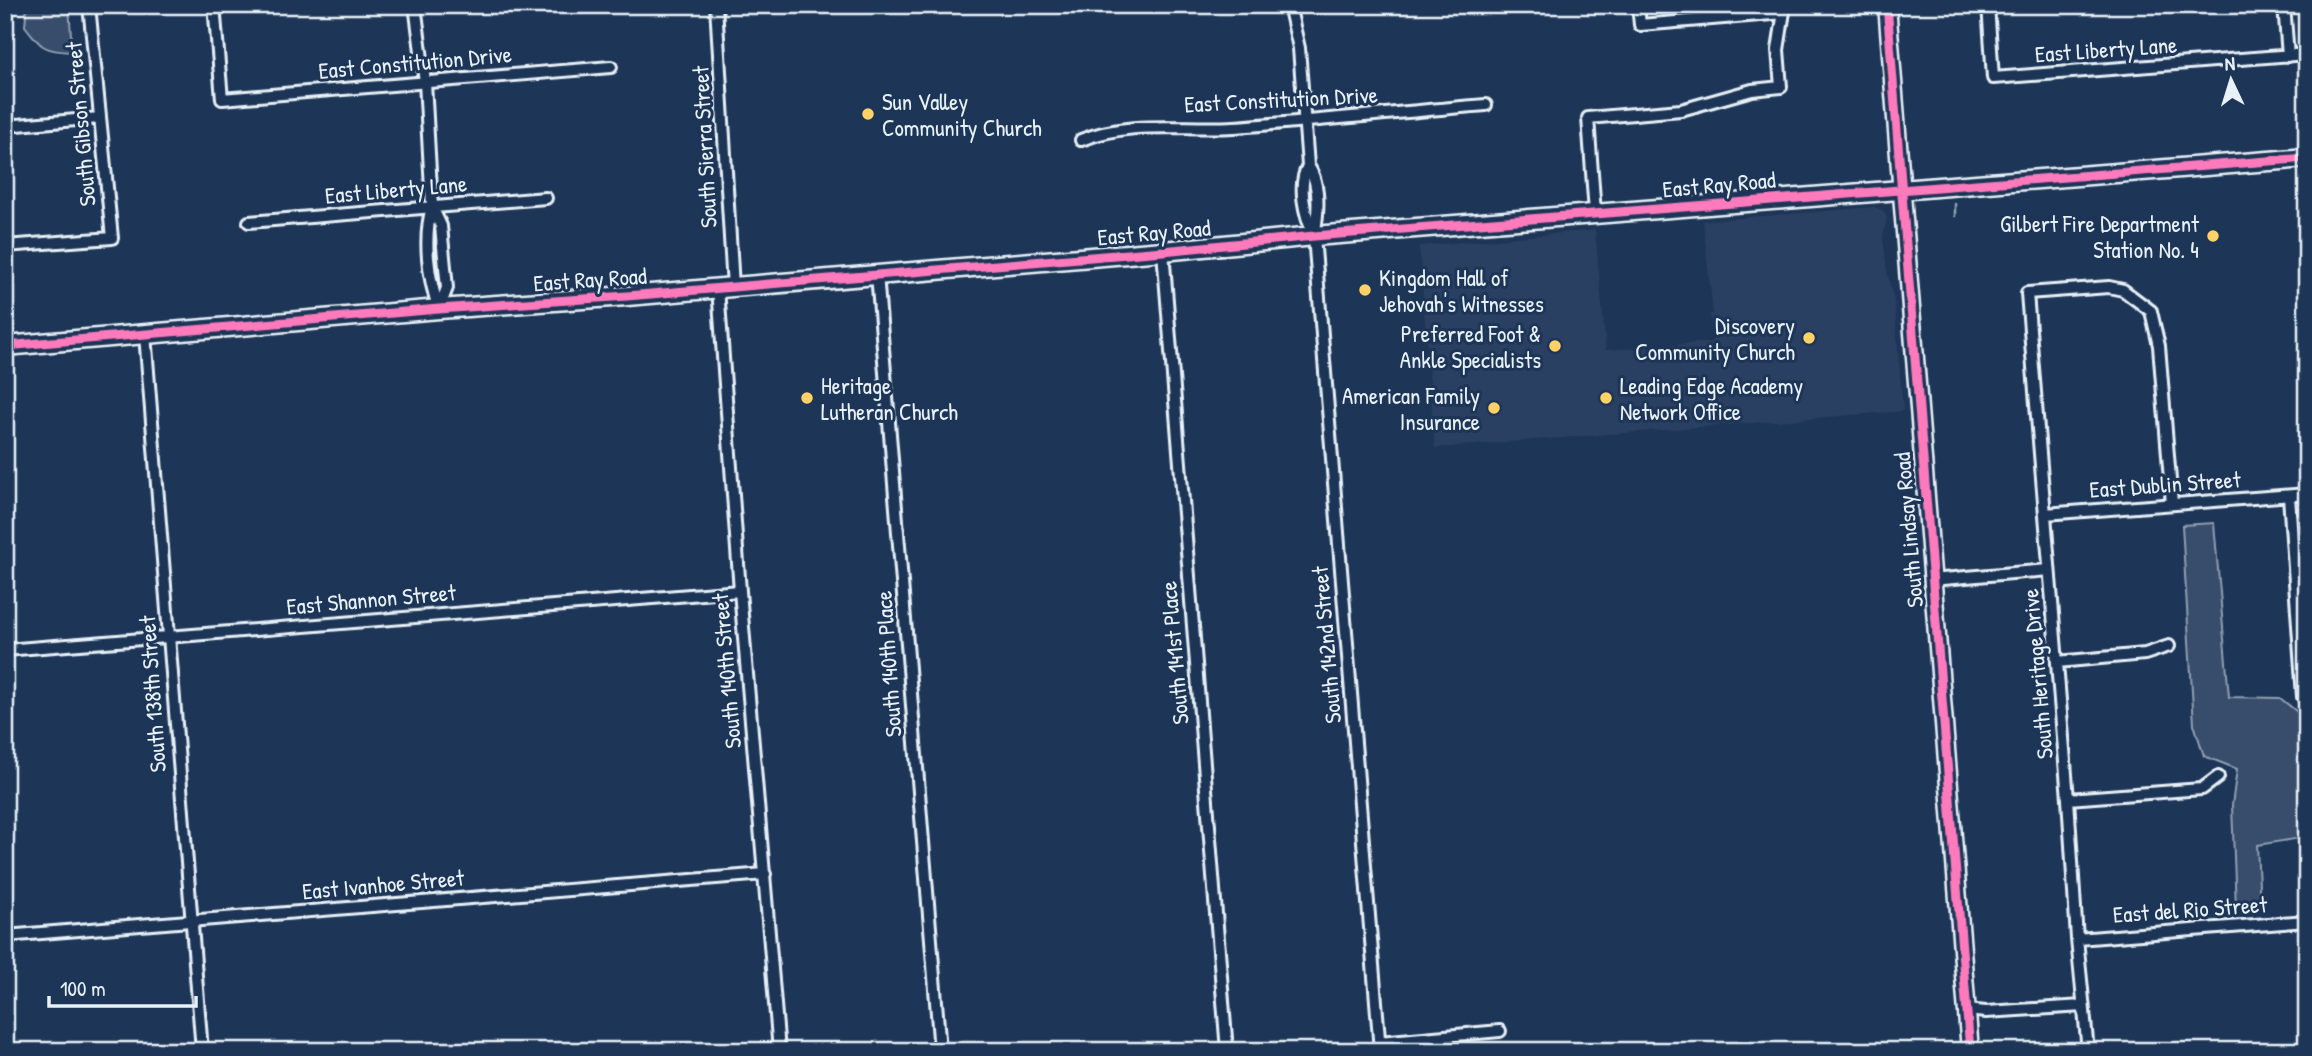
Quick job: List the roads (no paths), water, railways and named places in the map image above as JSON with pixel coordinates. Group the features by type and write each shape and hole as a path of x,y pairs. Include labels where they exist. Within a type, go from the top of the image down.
{"main road":[{"name":"South Lindsay Road","path":"1887,5 1970,1051"},
{"name":"East Ray Road","path":"5,346 1163,251 1314,236 2307,158"}],"street":[{"name":"South Gibson Street","path":"5,246 112,238 89,5"},
{"name":"East Constitution Drive","path":"214,5 222,99 611,67"},
{"path":"415,5 425,82 432,207 427,225 432,289 439,309"},
{"name":"South Sierra Street","path":"716,5 726,287"},
{"name":"South 142nd Street","path":"1289,5 1299,48 1308,166 1303,176 1306,214 1314,236 1379,1046"},
{"path":"1595,214 1588,118 1681,110 1752,90 1781,87 1778,50 1785,9 1640,25 1638,5"},
{"name":"East Liberty Lane","path":"1988,5 1993,78 2307,54"},
{"path":"2284,5 2288,55"},
{"name":"East Constitution Drive","path":"1081,140 1102,131 1153,126 1231,127 1486,105"},
{"path":"5,126 100,118"},
{"name":"East Liberty Lane","path":"249,222 546,198"},
{"name":"South 141st Place","path":"1163,251 1227,1051"},
{"name":"South 140th Place","path":"877,274 940,1051"},
{"name":"South 140th Street","path":"726,287 740,591 779,1051"},
{"name":"South Heritage Drive","path":"2088,1051 2027,293 2109,287 2123,290 2151,311 2159,346 2172,504"},
{"name":"South 138th Street","path":"145,334 202,1051"},
{"name":"East Dublin Street","path":"2045,514 2307,494"},
{"path":"2289,496 2305,697"},
{"path":"1931,580 2049,570"},
{"name":"East Shannon Street","path":"5,650 740,591"},
{"path":"2057,662 2145,654 2169,646"},
{"path":"2068,799 2202,789 2218,777"},
{"name":"East Ivanhoe Street","path":"5,936 765,874"},
{"name":"East del Rio Street","path":"2077,939 2307,922"},
{"path":"1966,1010 1986,1012 2083,1006"},
{"path":"1379,1046 1500,1031"},
{"path":"2279,1051 2307,1049"}],"waterway":[{"path":"1955,204 1955,216"}],"place":[{"name":"Sun Valley Community Church","path":"868,114"},
{"name":"Gilbert Fire Department Station No. 4","path":"2213,236"},
{"name":"Kingdom Hall of Jehovah's Witnesses","path":"1365,290"},
{"name":"Discovery Community Church","path":"1809,338"},
{"name":"Preferred Foot & Ankle Specialists","path":"1555,346"},
{"name":"Heritage Lutheran Church","path":"807,398"},
{"name":"Leading Edge Academy Network Office","path":"1606,398"},
{"name":"American Family Insurance","path":"1494,408"}]}
